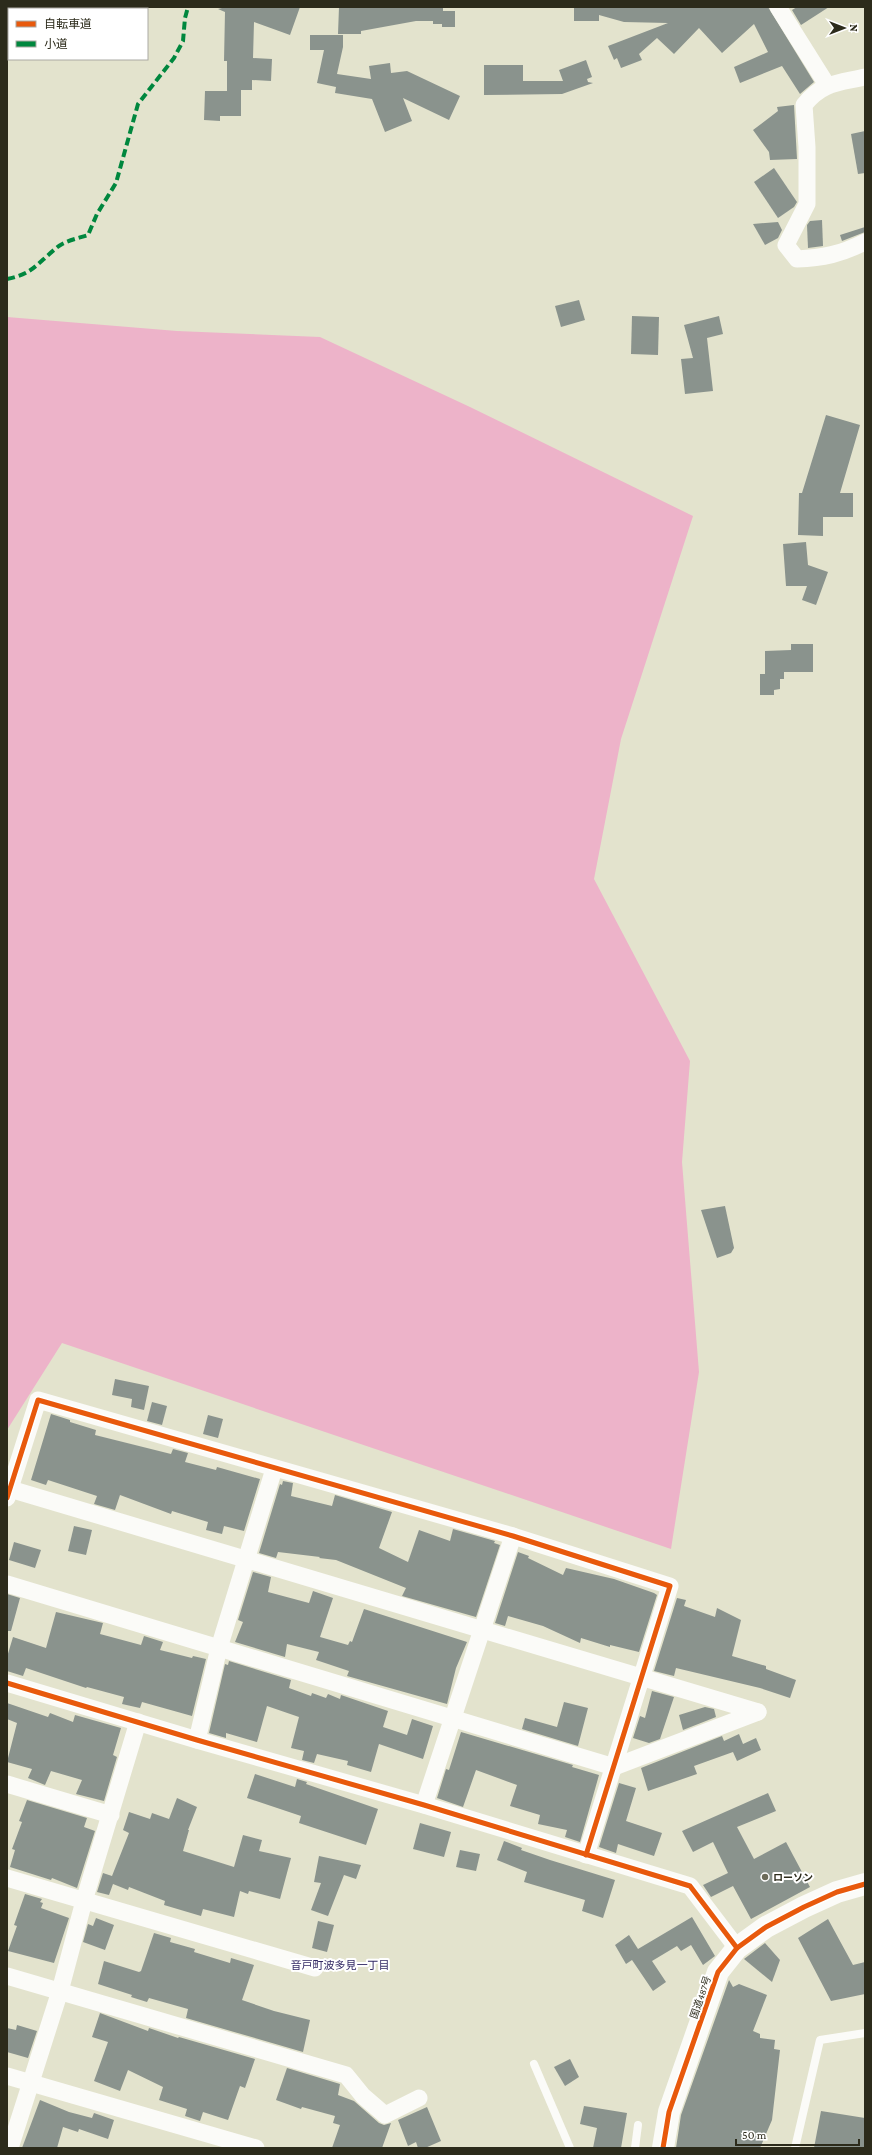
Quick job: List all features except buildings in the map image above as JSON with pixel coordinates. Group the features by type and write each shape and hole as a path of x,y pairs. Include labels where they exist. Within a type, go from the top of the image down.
{"highway":[{"name":"国道487号","path":"663,2148 669,2112 718,1972 737,1948 766,1927 804,1906 837,1892 865,1884"}],"street":[{"path":"778,7 827,85"},
{"path":"865,77 827,85 809,99 804,106 807,147 807,204 786,245 797,259 824,258 833,253 843,253 865,242"},
{"path":"7,1584 454,1717 614,1767 758,1712 642,1678 481,1630 246,1561 8,1493 38,1400 274,1469 513,1536 670,1586 642,1678 614,1767 586,1855"},
{"path":"196,1740 219,1648 274,1469"},
{"path":"424,1805 513,1536"},
{"path":"7,1683 196,1740 424,1805 690,1886 737,1948"},
{"path":"10,2148 60,1991 84,1901 138,1722"},
{"path":"7,1784 111,1815"},
{"path":"7,1878 315,1968"},
{"path":"7,1976 346,2075 363,2096 385,2115 420,2098"},
{"path":"7,2076 256,2148"}],"lane":[{"path":"795,2148 820,2040 865,2033"},
{"path":"534,2064 570,2148"},
{"path":"635,2148 638,2125"}],"shaded area":[{"path":"7,317 177,331 320,337 470,407 693,516 621,739 594,879 690,1061 682,1162 699,1372 671,1549 62,1343 7,1430"}],"marked path":[{"path":"7,279 28,272 61,244 88,235 97,214 116,183 138,104 174,58 183,41 185,18 188,7"}],"cycle path":[{"path":"7,1498 38,1400 513,1536 670,1586 586,1855"},
{"path":"7,1683 197,1740 424,1805 690,1886 737,1948"},
{"path":"663,2148 669,2112 718,1972 737,1948 766,1927 837,1892 865,1884"}],"place":[{"name":"ローソン","path":"765,1877"}],"district":[{"name":"音戸町波多見一丁目","path":"340,1965"}]}
